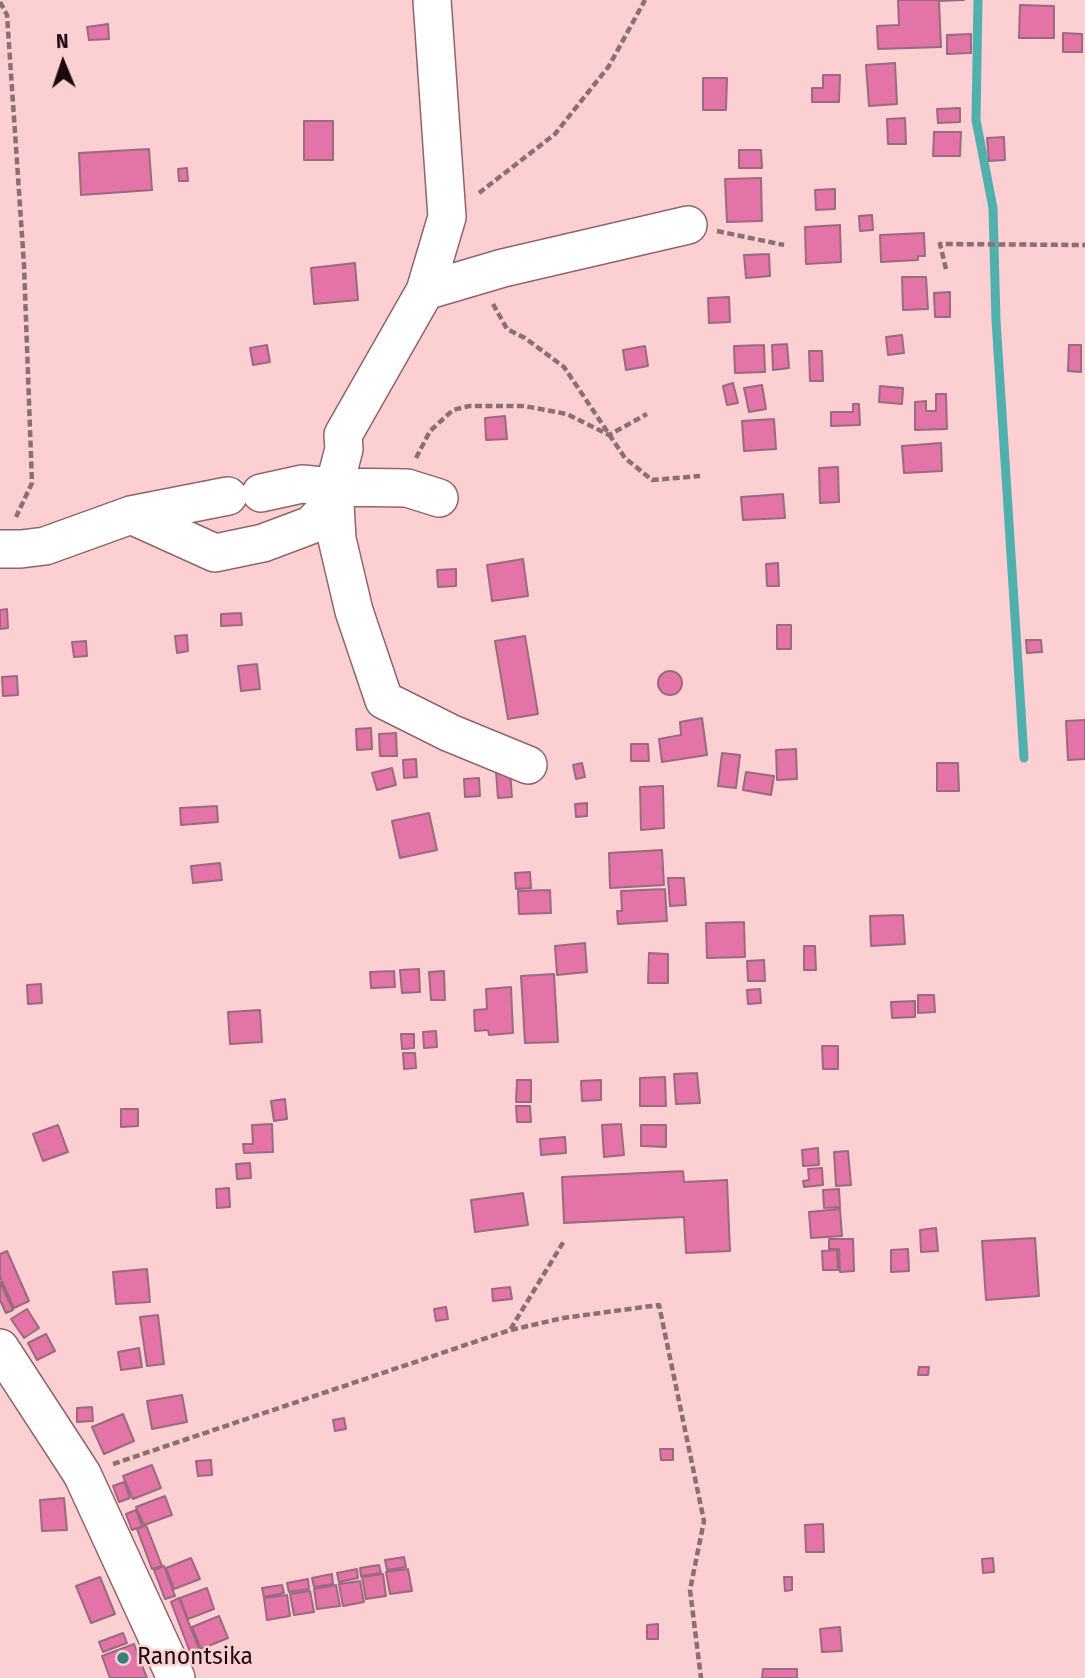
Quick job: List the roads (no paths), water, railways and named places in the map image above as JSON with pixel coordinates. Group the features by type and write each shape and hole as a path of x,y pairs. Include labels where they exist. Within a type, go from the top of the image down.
{"street":[{"path":"432,0 447,217 425,291 343,435 344,449 334,494 337,539 354,611 384,699 450,733 528,765"},
{"path":"425,291 475,276 688,225"},
{"path":"0,549 21,550 45,546 131,515 302,484 334,494 407,488 439,498"},
{"path":"131,515 215,553 263,543 311,525 334,494"},
{"path":"4,1362 82,1474 176,1678"}],"waterway":[{"path":"978,0 976,120 993,208 996,320 1024,758"}],"place":[{"name":"Ranontsika","path":"123,1658"}]}
